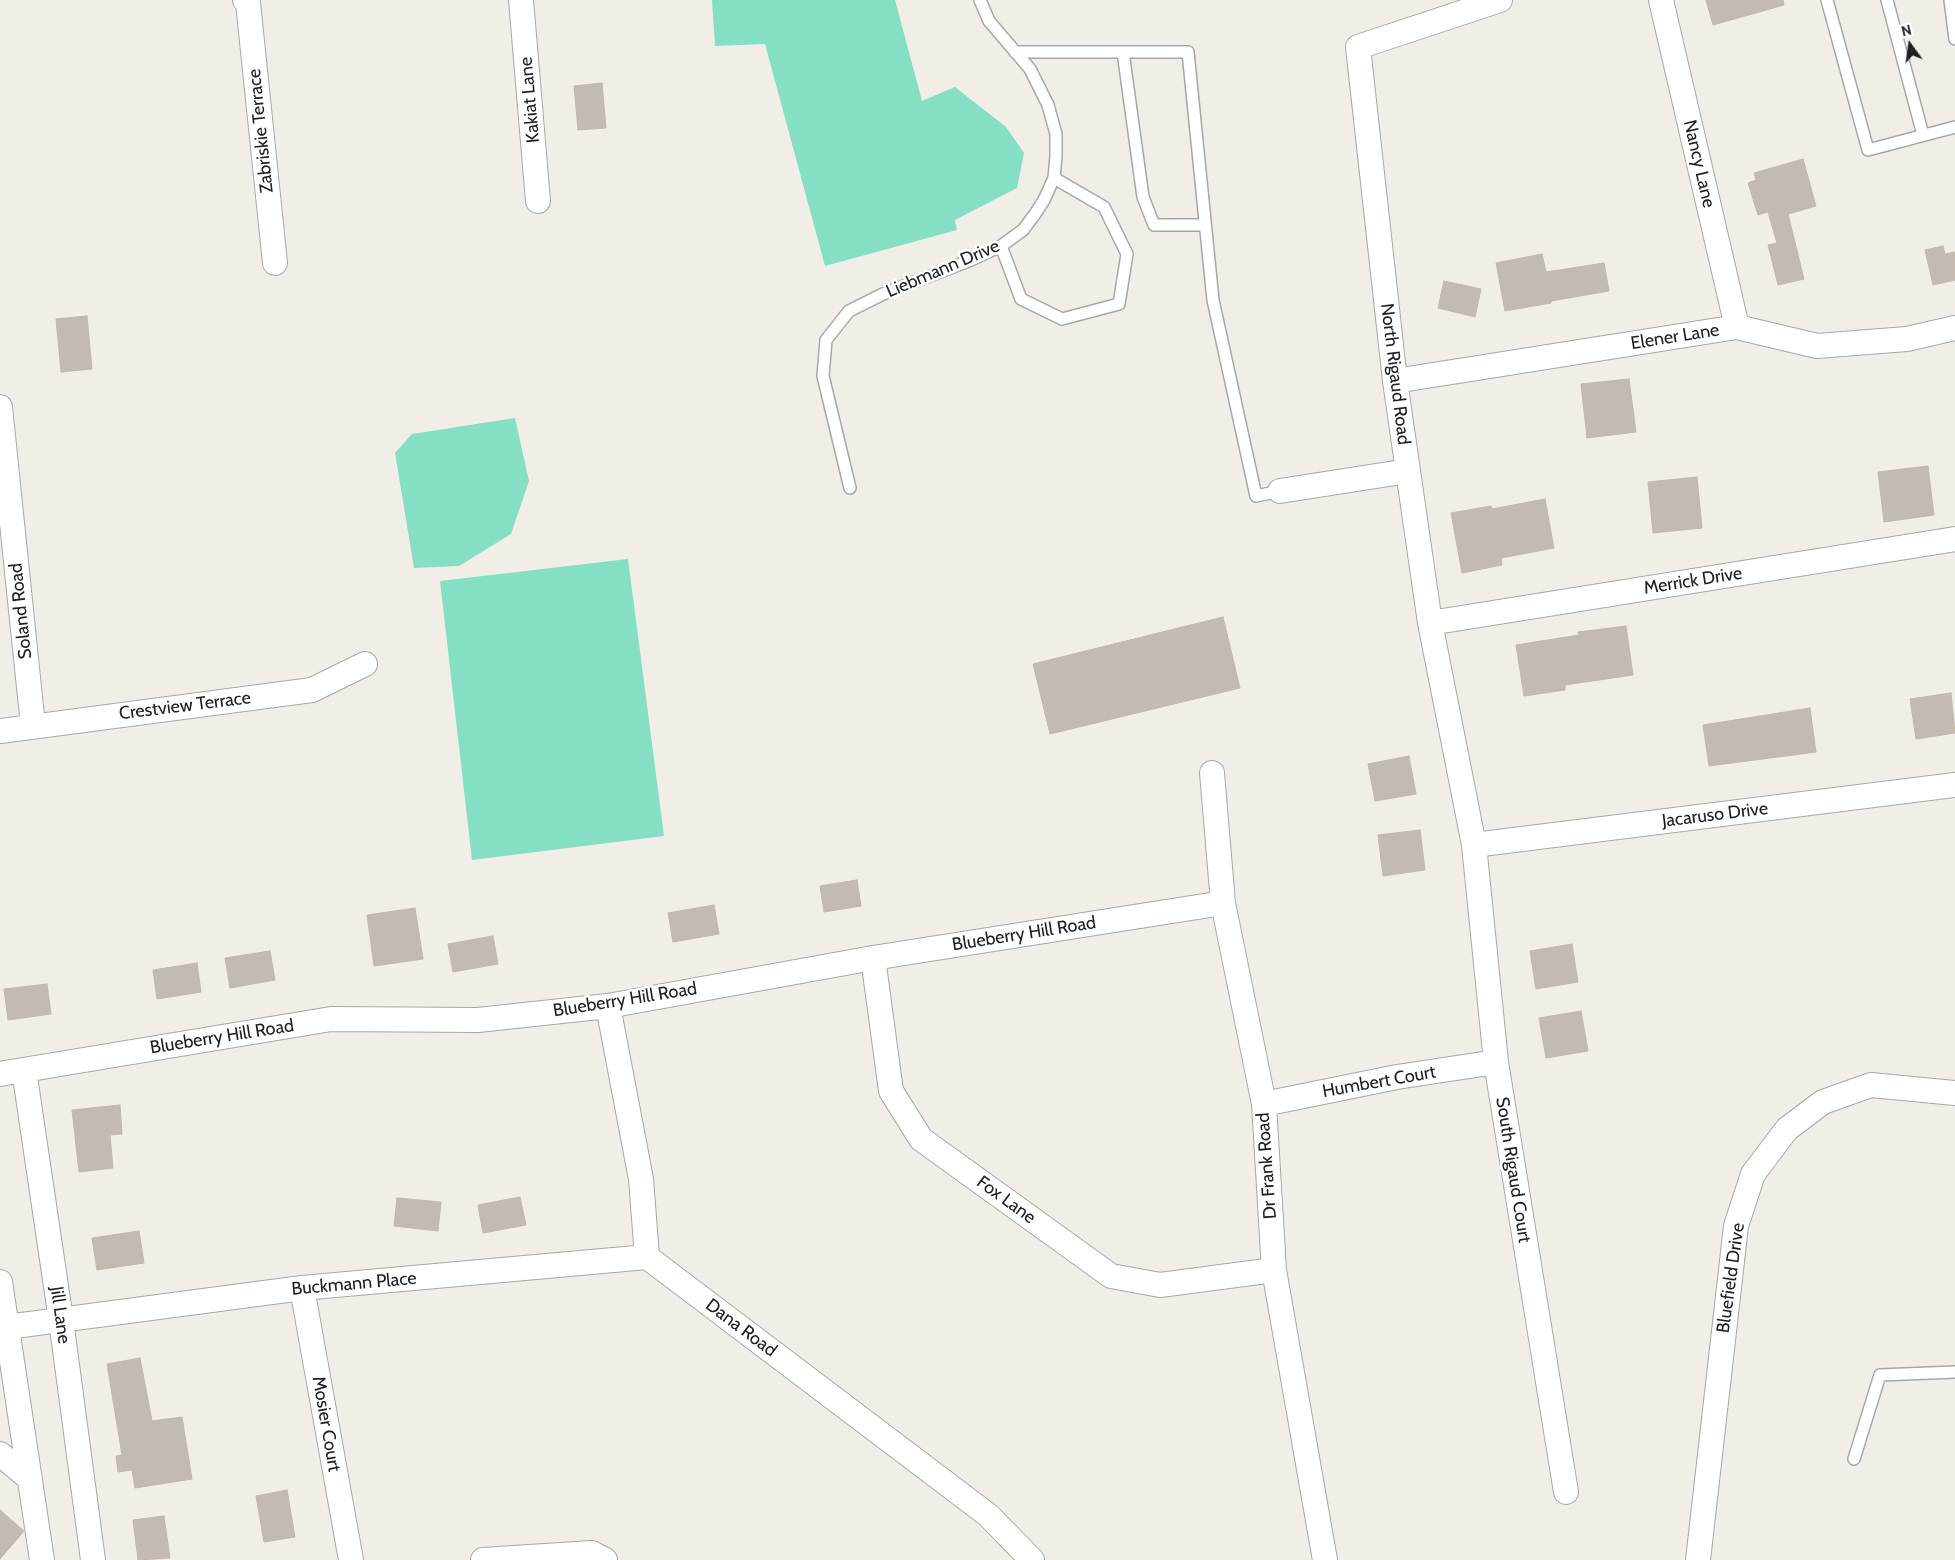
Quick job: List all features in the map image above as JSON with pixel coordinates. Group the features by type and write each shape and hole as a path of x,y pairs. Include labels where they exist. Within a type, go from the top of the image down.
{"street":[{"name":"Zabriskie Terrace","path":"246,0 248,3 275,263"},
{"name":"Kakiat Lane","path":"521,0 538,201"},
{"name":"North Rigaud Road","path":"1474,845 1430,623 1394,381 1358,47 1500,0"},
{"name":"Nancy Lane","path":"1661,0 1737,327"},
{"name":"Elener Lane","path":"1394,381 1737,327 1816,346 1907,339 1955,328"},
{"name":"Soland Road","path":"0,408 33,726"},
{"path":"1280,491 1408,472"},
{"name":"Merrick Drive","path":"1430,623 1955,539"},
{"name":"Crestview Terrace","path":"0,730 312,690 364,664"},
{"name":"Dr Frank Road","path":"1212,773 1223,903 1264,1104 1274,1270 1325,1560"},
{"name":"Jacaruso Drive","path":"1474,845 1955,785"},
{"name":"South Rigaud Court","path":"1474,845 1496,1062 1566,1492"},
{"name":"Blueberry Hill Road","path":"0,1074 332,1019 478,1020 608,1006 873,958 1223,903"},
{"name":"Fox Lane","path":"873,958 891,1091 921,1138 1111,1276 1160,1285 1274,1270"},
{"path":"608,1006 641,1179 647,1258"},
{"name":"Humbert Court","path":"1264,1104 1397,1077 1496,1062"},
{"name":"Jill Lane","path":"24,1070 61,1320 93,1560"},
{"name":"Bluefield Drive","path":"1698,1560 1736,1226 1753,1174 1787,1129 1823,1102 1871,1086 1955,1093"},
{"name":"Buckmann Place","path":"7,1327 302,1288 647,1258"},
{"name":"Dana Road","path":"647,1258 988,1515 1032,1560"},
{"name":"Mosier Court","path":"302,1288 350,1560"},
{"path":"1,1294 42,1560"},
{"path":"0,1454 30,1479"},
{"path":"483,1560 592,1553 605,1560"}],"lane":[{"name":"Liebmann Drive","path":"850,488 823,376 826,340 849,311 883,294 971,260 1001,246 1023,230 1044,200 1054,178 1056,134 1048,105 1030,69 989,21 980,0"},
{"path":"1827,0 1868,150 1955,127"},
{"path":"1887,0 1924,135"},
{"path":"1950,0 1955,39"},
{"path":"1015,52 1188,52 1213,300 1256,496 1280,491"},
{"path":"1123,52 1143,196 1154,225 1205,225"},
{"path":"1001,246 1022,299 1062,320 1119,304 1127,254 1104,207 1054,178"},
{"path":"1854,1459 1880,1375 1955,1372"}],"green space":[{"path":"712,0 895,0 922,101 955,87 1006,127 1024,153 1017,188 955,220 957,230 825,266 765,44 715,46"},
{"path":"515,418 529,481 511,534 459,566 414,568 395,453 412,434"},
{"path":"628,559 664,836 472,860 440,581"}],"building":[{"path":"1706,0 1783,0 1784,5 1713,25"},
{"path":"602,83 606,128 578,130 574,86"},
{"path":"1803,159 1816,206 1788,214 1804,279 1778,285 1768,245 1777,243 1768,212 1758,215 1748,183 1756,180 1754,173"},
{"path":"1943,246 1945,254 1955,252 1955,280 1933,285 1925,250"},
{"path":"1542,254 1546,272 1604,263 1609,291 1505,311 1496,263"},
{"path":"1444,281 1481,289 1475,317 1438,308"},
{"path":"87,316 92,369 61,372 56,319"},
{"path":"1629,379 1636,432 1587,438 1581,384"},
{"path":"1928,466 1934,515 1884,522 1878,472"},
{"path":"1697,477 1702,528 1653,533 1648,482"},
{"path":"1545,499 1554,548 1501,558 1502,565 1462,573 1451,513 1491,506 1492,509"},
{"path":"1223,617 1240,688 1050,734 1033,664"},
{"path":"1626,626 1633,675 1565,685 1565,690 1524,696 1516,645 1579,635 1578,632"},
{"path":"1951,693 1955,733 1916,739 1910,699"},
{"path":"1810,708 1816,752 1709,766 1703,725"},
{"path":"1409,756 1416,794 1375,801 1368,764"},
{"path":"1420,830 1425,870 1383,876 1378,835"},
{"path":"857,880 861,906 824,912 820,886"},
{"path":"714,905 719,934 673,942 668,913"},
{"path":"415,908 423,959 374,966 367,915"},
{"path":"493,936 498,964 453,972 448,944"},
{"path":"1572,944 1578,982 1536,989 1530,951"},
{"path":"270,951 275,980 230,988 225,958"},
{"path":"197,963 201,992 157,999 153,970"},
{"path":"47,984 51,1014 8,1020 4,989"},
{"path":"1581,1011 1588,1051 1546,1058 1539,1018"},
{"path":"120,1105 122,1134 110,1135 113,1168 79,1172 72,1110"},
{"path":"520,1197 526,1225 483,1233 478,1205"},
{"path":"397,1198 441,1202 438,1231 394,1226"},
{"path":"139,1231 144,1263 97,1270 92,1238"},
{"path":"140,1358 152,1421 182,1417 192,1479 135,1488 132,1470 118,1472 116,1456 122,1455 107,1364"},
{"path":"287,1490 295,1537 264,1542 256,1496"},
{"path":"0,1510 24,1531 0,1559"},
{"path":"164,1516 170,1558 138,1560 133,1520"}]}
